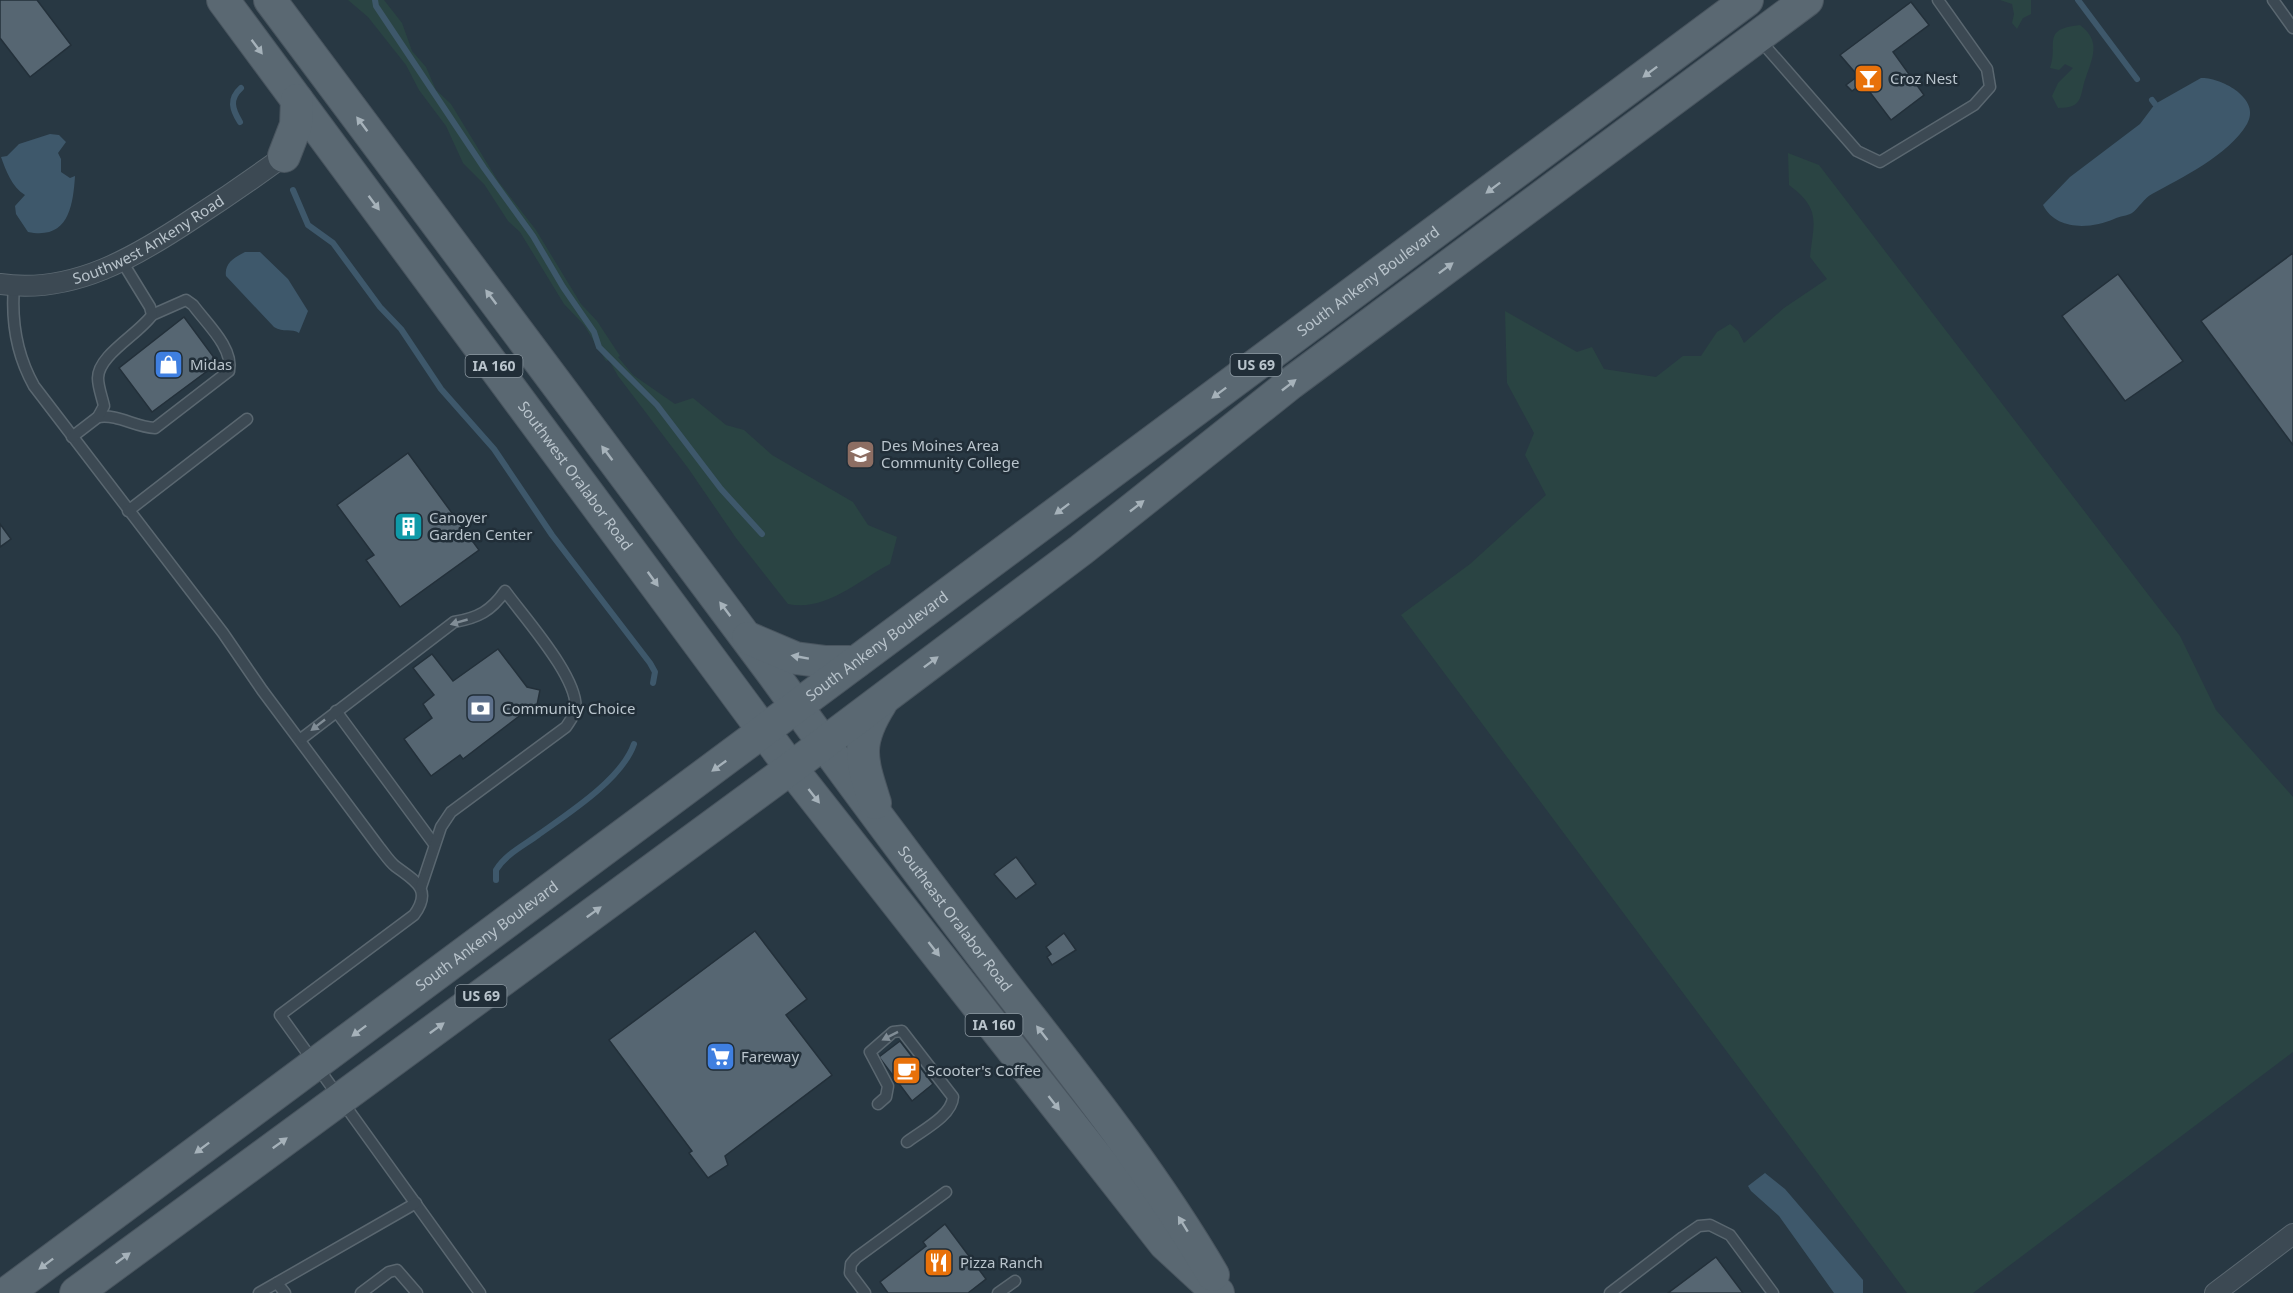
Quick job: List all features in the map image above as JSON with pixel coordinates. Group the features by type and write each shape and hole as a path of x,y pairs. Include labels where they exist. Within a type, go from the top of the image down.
{"main road":[{"name":"Southwest Oralabor Road","path":"222,0 778,749"},
{"name":"IA 160","path":"270,0 810,725"},
{"name":"South Ankeny Boulevard","path":"7,1293 315,1064 778,749 810,725 856,662 1747,0"},
{"name":"South Ankeny Boulevard","path":"76,1293 340,1099 810,725 885,697 1081,550 1291,383 1807,0"},
{"path":"1680,50 1701,79"},
{"path":"284,156 296,125 297,100"},
{"path":"284,156 307,151 338,156"},
{"path":"746,638 795,658 825,662 856,662"},
{"path":"880,820 866,773 862,739 885,697"},
{"name":"Southeast Oralabor Road","path":"810,725 1182,1221 1220,1293"},
{"name":"Southeast Oralabor Road","path":"778,749 1165,1244 1220,1293"}],"street":[{"name":"Southwest Ankeny Road","path":"7,285 62,281 123,262 156,245 243,187 284,156"},
{"path":"2215,1293 2293,1234"}],"lane":[{"path":"1757,37 1857,151 1880,162 1974,105 1990,87 1987,69 1938,0"},
{"path":"2273,0 2293,28"},
{"path":"123,262 150,307 152,315"},
{"path":"7,285 12,323 21,359 34,386 393,864 410,875 421,887"},
{"path":"72,437 98,417 104,406 98,381 98,370 104,361 146,324 152,315 186,300 193,305 227,351 231,360 229,371 155,428 145,428 111,415 98,417"},
{"path":"128,511 247,419"},
{"path":"300,739 453,622 474,619 493,607 505,591 564,672 574,692 575,711 566,727 451,812 434,844 421,887 422,899 414,915 280,1015 480,1293"},
{"path":"336,711 434,844"},
{"path":"878,1104 886,1097 888,1086 870,1052 893,1032 902,1031 953,1097 952,1104 944,1114 907,1142"},
{"path":"865,1293 850,1273 851,1264 946,1192"},
{"path":"259,1293 416,1203"},
{"path":"1610,1293 1699,1226 1710,1225 1730,1235 1773,1293"},
{"path":"362,1293 389,1272 396,1270 417,1293"},
{"path":"998,1293 1015,1281"},
{"path":"277,1283 285,1293"}],"green space":[{"path":"348,0 384,0 402,23 412,51 426,67 436,90 451,104 498,181 536,230 581,304 597,321 620,356 618,357 633,375 675,404 693,398 726,425 744,430 772,455 853,502 868,525 897,537 890,564 829,599 802,605 788,604 736,538 688,468 618,376 609,360 606,361 584,325 564,304 520,232 508,221 484,184 463,163 446,126 419,90 406,65 368,17"},
{"path":"2000,0 2031,0 2031,14 2023,18 2017,29 2012,23 2014,14 2012,4"},
{"path":"2080,25 2087,31 2093,43 2091,63 2080,99 2073,106 2058,108 2052,96 2058,83 2073,68 2065,64 2059,70 2050,68 2053,39 2060,30"},
{"path":"1788,153 1819,165 2180,636 2216,710 2293,797 2293,1052 1973,1293 1907,1293 1401,615 1470,564 1546,495 1525,455 1534,433 1507,383 1505,311 1577,352 1592,347 1604,369 1656,377 1683,356 1701,356 1717,332 1730,324 1738,331 1744,343 1784,308 1827,279 1810,257 1813,216 1806,201 1789,185"}],"water":[{"path":"2201,78 2219,81 2237,91 2249,106 2250,115 2247,124 2229,146 2204,165 2149,196 2130,214 2095,225 2075,226 2056,220 2049,213 2043,205 2070,177 2140,124 2155,104"},
{"path":"50,134 59,135 66,142 58,153 61,159 61,172 70,178 75,176 70,209 66,219 52,231 28,232 16,214 15,206 25,195 13,183 1,157 7,156 19,144"},
{"path":"245,252 260,252 288,279 308,311 299,333 274,327 226,276 228,264"},
{"path":"1765,1173 1785,1189 1863,1280 1863,1293 1834,1293 1779,1216 1748,1186"}],"building":[{"path":"0,0 37,0 71,45 30,77 0,38"},
{"path":"1911,2 1929,25 1893,52 1924,95 1891,120 1863,83 1852,91 1846,85 1858,76 1840,55"},
{"path":"2293,253 2293,445 2201,321"},
{"path":"2118,274 2183,361 2125,401 2062,316"},
{"name":"Midas","path":"184,317 218,363 152,412 119,368"},
{"name":"Canoyer Garden Center","path":"408,453 479,550 400,607 366,560 374,555 337,505"},
{"path":"0,524 11,539 0,547"},
{"name":"Community Choice","path":"498,649 527,687 540,690 535,715 522,714 463,759 460,755 431,776 404,739 432,718 423,704 434,695 413,668 432,654 453,681"},
{"path":"1016,857 1036,884 1016,899 994,874"},
{"name":"Fareway","path":"755,931 807,999 786,1015 832,1075 725,1156 728,1165 708,1178 689,1153 692,1151 609,1040"},
{"path":"1064,933 1076,950 1052,965 1047,957 1051,954 1046,947"},
{"name":"Scooter's Coffee","path":"900,1041 933,1084 912,1101 879,1057"},
{"name":"Pizza Ranch","path":"945,1224 986,1279 968,1293 888,1293 880,1282 926,1246 923,1242"},
{"path":"1716,1257 1743,1293 1668,1293"}],"waterway":[{"path":"375,0 376,6 484,168 533,236 563,287 594,332 599,347 657,405 721,489 762,534"},
{"path":"2078,0 2137,79"},
{"path":"240,122 235,113 233,100 241,88"},
{"path":"2152,100 2155,104"},
{"path":"293,190 308,225 333,243 380,307 401,329 441,389 494,449 552,535 650,663 655,672 653,683"},
{"path":"496,880 496,870 505,859 607,782 628,757 634,744"}],"place":[{"name":"Croz Nest","path":"1869,79"},
{"name":"Midas","path":"169,365"},
{"name":"Des Moines Area Community College","path":"860,455"},
{"name":"Canoyer Garden Center","path":"408,527"},
{"name":"Community Choice","path":"481,709"},
{"name":"Fareway","path":"720,1057"},
{"name":"Scooter's Coffee","path":"906,1071"},
{"name":"Pizza Ranch","path":"939,1263"}]}
